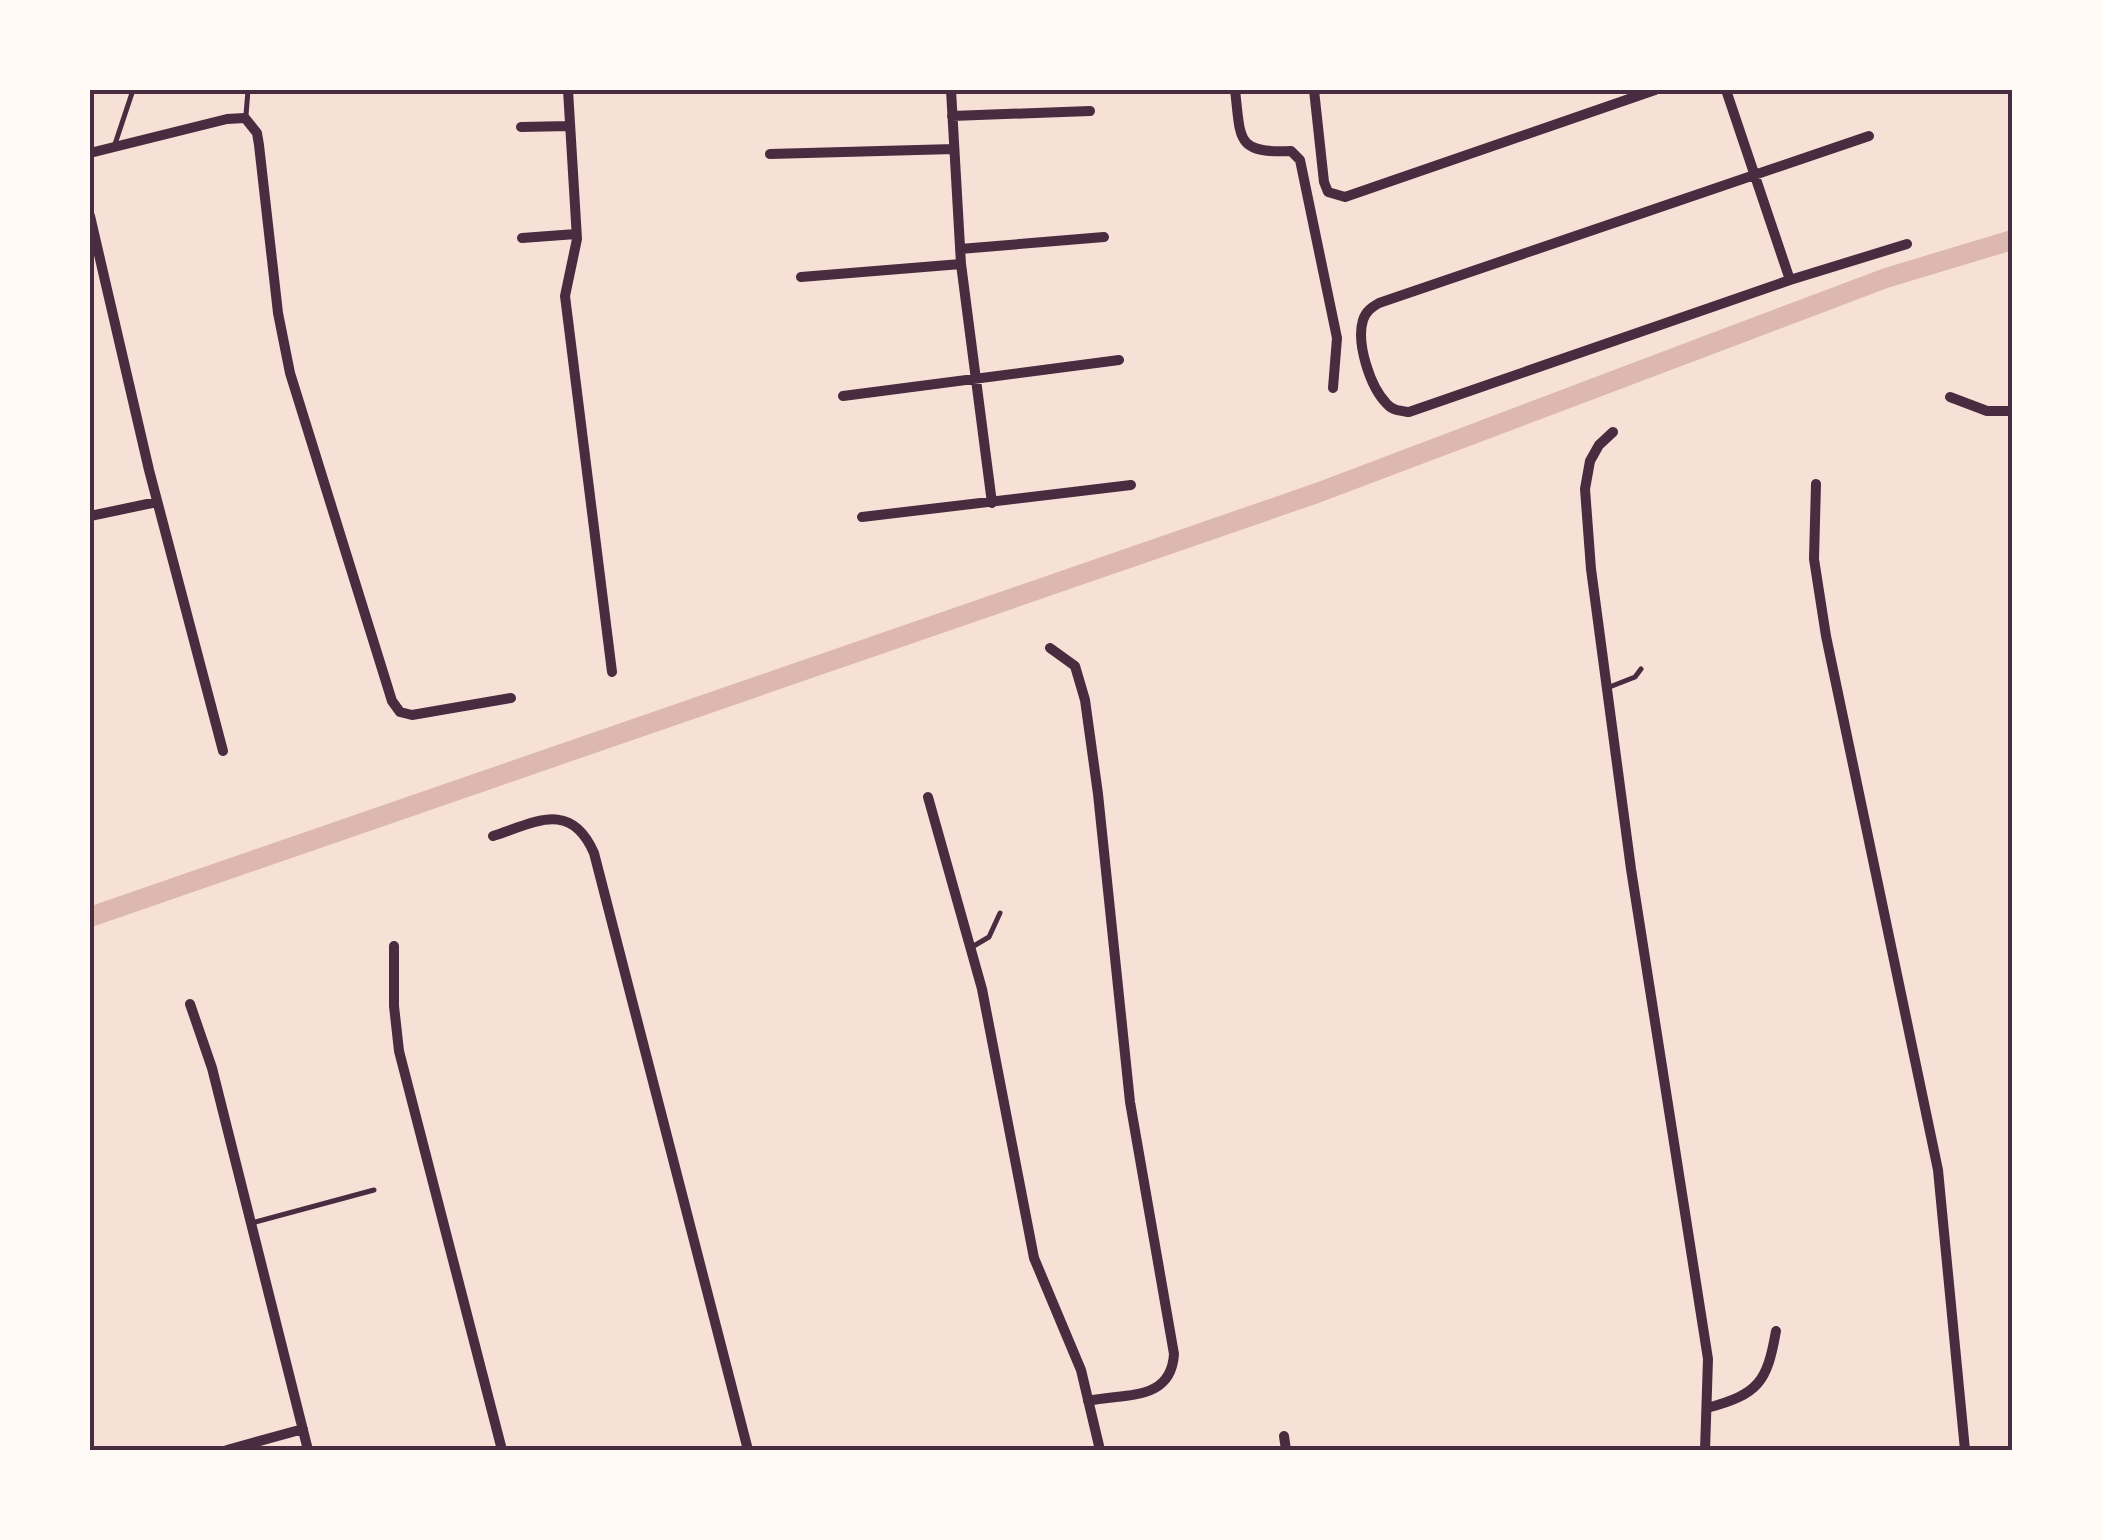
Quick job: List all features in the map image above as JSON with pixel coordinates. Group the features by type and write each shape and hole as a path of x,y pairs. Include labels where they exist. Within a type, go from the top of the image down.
{"street":[{"path":"568,90 576,234 565,296 612,672"},
{"path":"951,90 961,264 992,503"},
{"path":"1235,90 1242,138 1247,146 1259,152 1290,151 1300,160 1337,338 1333,388"},
{"path":"1314,90 1324,182 1328,192 1337,196 1356,194 1655,90"},
{"path":"1726,90 1790,280"},
{"path":"952,116 1090,111"},
{"path":"90,153 227,118 245,118 257,132 278,312 290,373 392,701 400,712 412,715 511,698"},
{"path":"521,127 570,126"},
{"path":"1869,136 1379,303 1368,310 1362,322 1369,373 1386,404 1396,411 1410,412 1790,280 1907,244"},
{"path":"770,154 954,149"},
{"path":"90,216 157,502 223,751"},
{"path":"522,238 576,234"},
{"path":"960,248 1104,237"},
{"path":"801,277 961,264"},
{"path":"843,396 1118,360"},
{"path":"1950,398 1987,411 2012,411"},
{"path":"1614,432 1599,445 1590,461 1585,489 1630,869 1708,1359 1704,1450"},
{"path":"1816,484 1814,559 1826,636 1938,1170 1965,1450"},
{"path":"862,518 1131,485"},
{"path":"90,516 157,502"},
{"path":"1050,648 1075,666 1085,700 1130,1102 1174,1354 1166,1383 1154,1390 1088,1401"},
{"path":"928,797 970,948 1001,1081 1034,1258 1080,1370 1100,1450"},
{"path":"492,836 549,819 564,819 586,836 594,853 748,1450"},
{"path":"394,946 399,1051 502,1450"},
{"path":"190,1004 212,1068 308,1450"},
{"path":"1707,1408 1736,1400 1760,1382 1768,1370 1776,1330"},
{"path":"226,1450 303,1429"},
{"path":"1284,1436 1286,1450"}],"lane":[{"path":"113,147 133,90"},
{"path":"245,118 248,90"},
{"path":"1607,688 1636,677 1641,669"},
{"path":"970,948 989,937 1000,913"},
{"path":"251,1224 374,1190"}],"waterway":[{"path":"90,917 1317,493 1886,278 2012,240"}]}
